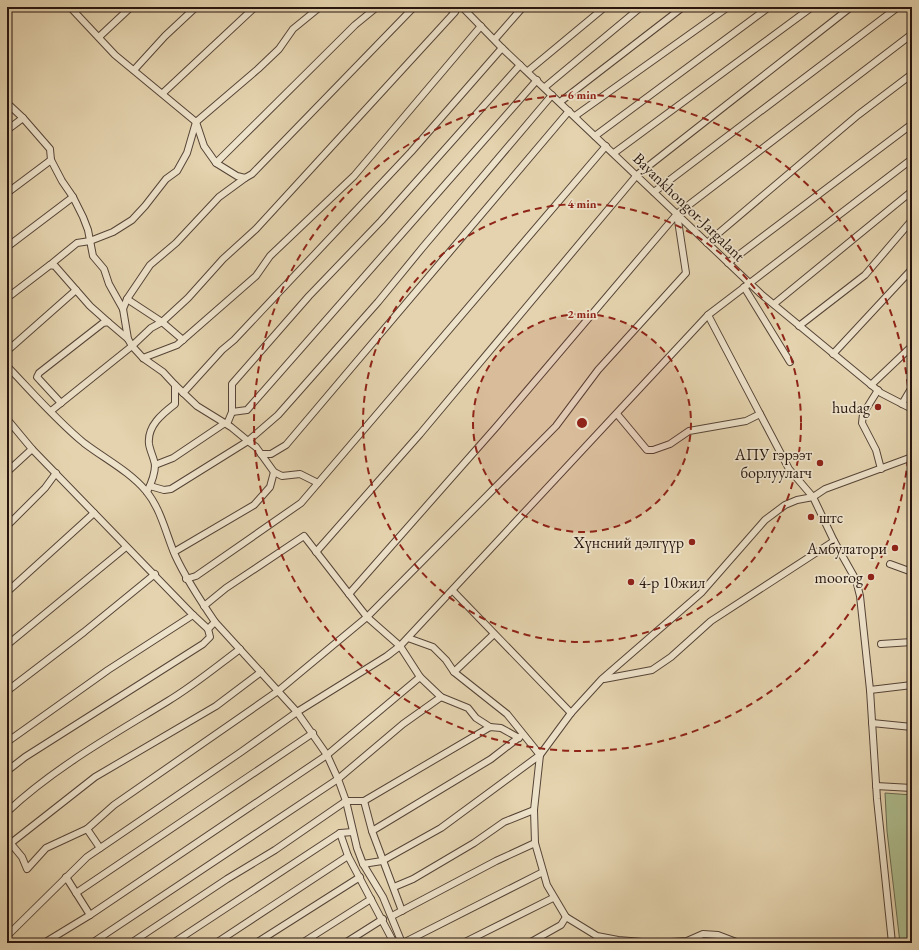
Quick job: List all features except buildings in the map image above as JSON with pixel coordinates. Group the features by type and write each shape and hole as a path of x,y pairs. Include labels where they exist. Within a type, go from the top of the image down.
{"street":[{"path":"70,7 115,55 146,82 163,93 196,122 204,146 216,163 237,176 245,178"},
{"path":"99,37 130,7"},
{"path":"134,70 164,36 196,7"},
{"path":"163,93 255,7"},
{"path":"7,298 77,243 90,241 113,232 132,220 166,179 177,171 187,153 196,122 258,69 279,49 293,29 320,7"},
{"path":"216,163 355,25 377,7"},
{"path":"123,309 127,299 150,265 176,243 219,197 252,174 414,7"},
{"path":"448,7 454,12"},
{"path":"495,39 523,7"},
{"path":"528,70 605,7"},
{"path":"545,87 640,7"},
{"path":"560,102 684,7"},
{"path":"575,116 728,7"},
{"path":"595,136 769,7"},
{"path":"614,153 812,7"},
{"path":"316,552 420,434 636,175 851,7"},
{"path":"654,192 898,7"},
{"path":"51,411 132,346 151,328 162,322 188,298 223,259 256,229 454,12 464,8"},
{"name":"Bayankhongor-Jargalant","path":"464,8 502,48 528,70 728,263 799,326 871,385 912,409"},
{"path":"144,358 178,345 200,323 235,296 250,281 270,256 354,176 481,26"},
{"path":"349,594 497,426 677,214 912,34"},
{"path":"183,393 222,350 234,340 411,152 502,48"},
{"path":"155,465 173,458 226,424 232,412 232,384 309,296 381,221 520,64"},
{"path":"707,243 858,115 912,74"},
{"path":"232,412 247,410 537,80"},
{"path":"150,486 164,490 171,489 248,442 278,415 338,348 552,94"},
{"path":"7,103 23,118 50,149 51,160 62,182 74,196 90,241 93,256 104,269 109,284 123,309 128,339"},
{"path":"261,454 271,454 286,446 569,111"},
{"path":"7,130 23,118"},
{"path":"728,263 912,124"},
{"path":"186,579 196,576 301,503 606,146"},
{"path":"7,936 87,857 242,752 297,712 387,656 400,646 453,591 708,315 912,159"},
{"path":"7,193 51,160"},
{"path":"774,304 912,191"},
{"path":"7,247 74,196"},
{"path":"261,672 216,706 95,777 9,841 22,857 27,869 46,848 87,828 114,805 278,692 367,617 556,426 598,370 686,273 677,214"},
{"path":"799,326 865,275 912,220"},
{"path":"50,264 55,266 76,290 108,322 128,339 132,346 144,358 163,372 197,406 226,424 248,442 261,454 274,472 282,476 300,474 318,483"},
{"path":"833,354 912,269"},
{"path":"744,287 790,362"},
{"path":"7,352 76,290"},
{"path":"127,299 162,322 183,340"},
{"path":"708,315 789,469 813,497 834,541 856,580 860,596 870,690 876,786 892,943"},
{"path":"61,403 41,382 38,377 39,374 96,327 108,322"},
{"path":"871,385 912,346"},
{"path":"8,368 85,443 129,474 147,492 158,512 186,579 215,622 297,712 313,733 327,755 338,779 346,801 357,848 363,864 392,916 403,943 543,872"},
{"path":"147,492 155,465 149,443 151,427 163,413 175,404 175,385"},
{"path":"902,404 912,387"},
{"path":"878,390 863,414 862,422 876,450 881,469"},
{"path":"617,414 647,450 653,450 670,444 689,431 746,421 760,414"},
{"path":"7,420 126,547 155,574 208,629 210,637 203,644 25,757 7,772"},
{"path":"7,472 32,448"},
{"path":"363,864 382,860 441,828 540,755 571,713 602,679 701,593 765,520 785,505 797,500 813,497 825,489 912,457"},
{"path":"174,552 254,505 270,487 274,472"},
{"path":"7,526 45,488 56,473"},
{"path":"7,592 94,513"},
{"path":"204,606 226,588 304,536 367,617 400,646 420,677 441,697 468,708 476,718 490,727 501,728 521,736"},
{"path":"602,679 652,670 671,657 711,621 834,541"},
{"path":"7,645 126,547"},
{"path":"890,564 912,572"},
{"path":"7,691 84,632 155,574"},
{"path":"453,591 571,713"},
{"path":"7,742 108,670 193,615"},
{"path":"208,629 215,622"},
{"path":"454,672 494,634"},
{"path":"408,638 433,647 446,660 454,672 507,714 521,736 540,755"},
{"path":"881,644 912,642"},
{"path":"7,812 27,793 70,763 169,700 240,649"},
{"path":"44,943 90,915 327,755 420,677"},
{"path":"870,690 912,685"},
{"path":"92,943 338,779 403,724 441,697"},
{"path":"872,723 912,727"},
{"path":"131,943 227,879 276,850 346,801 364,801 490,727"},
{"path":"76,893 313,733"},
{"path":"372,832 491,759 521,736"},
{"path":"540,755 534,810 535,843 543,872 553,898 566,917 597,936 616,942 687,942 703,934 718,935 739,943"},
{"path":"876,786 912,788"},
{"path":"364,801 372,832 402,911"},
{"path":"394,887 413,879 474,843 504,822 534,810"},
{"path":"87,828 100,848"},
{"path":"173,943 340,833 353,832"},
{"path":"340,833 348,856 383,919 394,943"},
{"path":"392,916 496,861 535,843"},
{"path":"216,943 348,856"},
{"path":"66,877 90,915"},
{"path":"256,943 360,877"},
{"path":"463,943 553,898"},
{"path":"302,943 371,899"},
{"path":"528,943 561,925 566,917"},
{"path":"345,943 383,919"}],"green space":[{"path":"885,793 912,795 912,943 900,943 887,831"}],"place":[{"name":"hudag","path":"878,407"},
{"name":"АПУ гэрээт борлуулагч","path":"820,463"},
{"name":"штс","path":"811,517"},
{"name":"Хүнсний дэлгүүр","path":"692,542"},
{"name":"Амбулатори","path":"895,548"},
{"name":"moorog","path":"871,577"},
{"name":"4-р 10жил","path":"631,582"}]}
